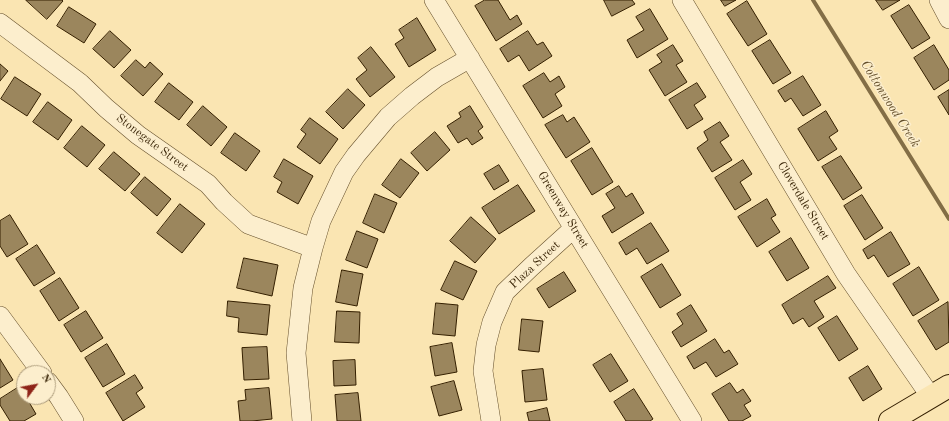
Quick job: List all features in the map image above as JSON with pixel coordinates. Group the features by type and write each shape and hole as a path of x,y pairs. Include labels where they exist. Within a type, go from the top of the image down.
{"main road":[{"path":"890,421 940,391"}],"street":[{"name":"Greenway Street","path":"434,0 692,421"},
{"name":"Cloverdale Street","path":"682,0 846,274 940,391"},
{"path":"938,0 949,19"},
{"name":"Stonegate Street","path":"0,23 80,83 106,108 138,135 208,184 224,202 248,224 313,248"},
{"path":"302,421 296,353 303,288 321,221 344,172 356,155 388,118 412,96 437,77 470,58"},
{"name":"Plaza Street","path":"491,421 483,371 486,346 492,322 505,292 574,228"},
{"path":"0,316 36,365"},
{"path":"56,393 74,421"}],"building":[{"path":"26,0 62,0 63,1 47,19"},
{"path":"485,0 498,0 510,20 517,15 522,24 496,41 475,6"},
{"path":"604,0 632,0 635,4 612,16"},
{"path":"721,0 736,0 725,6"},
{"path":"876,0 900,0 883,10"},
{"path":"747,1 767,34 748,46 727,14"},
{"path":"909,5 930,38 912,49 891,16"},
{"path":"69,7 96,24 84,43 57,26"},
{"path":"650,9 668,39 637,58 627,40 644,30 636,17"},
{"path":"417,18 436,50 409,67 395,44 404,38 399,30"},
{"path":"110,31 131,50 114,68 93,49"},
{"path":"528,31 537,45 543,42 552,56 529,71 519,55 508,62 500,49"},
{"path":"770,40 791,73 773,84 752,51"},
{"path":"673,45 683,61 676,65 687,82 665,96 649,70 662,62 657,55"},
{"path":"934,45 949,70 949,80 934,90 914,58"},
{"path":"371,47 395,77 370,97 356,79 367,70 358,58"},
{"path":"136,60 145,68 150,62 163,74 143,96 121,76"},
{"path":"0,64 8,71 0,81"},
{"path":"544,73 550,82 559,76 565,87 555,94 562,106 543,118 523,86"},
{"path":"803,76 821,105 803,116 791,98 785,102 778,91"},
{"path":"15,77 41,94 27,116 1,99"},
{"path":"169,83 193,102 179,120 155,102"},
{"path":"697,83 706,97 694,105 703,119 687,129 669,100"},
{"path":"348,89 365,105 343,129 326,112"},
{"path":"949,90 949,115 938,97"},
{"path":"48,102 72,120 58,140 33,122"},
{"path":"203,106 227,127 211,146 187,125"},
{"path":"470,106 483,127 478,131 483,138 472,145 467,138 458,143 447,126 461,117 459,113"},
{"path":"826,111 838,131 829,137 837,149 818,161 798,129"},
{"path":"563,115 567,122 574,117 590,142 566,158 545,125"},
{"path":"310,118 338,139 320,164 297,147 306,134 301,130"},
{"path":"720,122 729,136 720,142 732,160 712,172 697,148 708,140 704,132"},
{"path":"82,126 105,145 87,167 64,148"},
{"path":"435,132 450,150 427,171 411,153"},
{"path":"235,133 260,151 246,171 221,153"},
{"path":"592,148 613,182 592,195 571,161"},
{"path":"114,152 140,174 125,191 99,169"},
{"path":"841,156 862,188 843,200 822,167"},
{"path":"284,159 313,176 298,204 277,192 282,182 274,177"},
{"path":"401,159 419,173 400,198 382,185"},
{"path":"743,160 752,174 740,182 751,200 735,210 715,178"},
{"path":"499,165 509,181 494,190 484,174"},
{"path":"145,177 171,199 157,216 131,193"},
{"path":"518,185 535,211 499,234 482,208"},
{"path":"619,186 626,197 632,193 644,213 612,233 602,216 615,208 606,194"},
{"path":"375,194 397,203 384,233 363,223"},
{"path":"862,195 883,228 865,240 844,206"},
{"path":"767,199 776,215 771,218 780,232 757,247 738,217"},
{"path":"180,204 205,224 182,253 157,233"},
{"path":"10,215 28,244 7,257 0,246 0,221"},
{"path":"471,217 496,239 475,263 450,241"},
{"path":"651,223 669,251 647,264 637,248 626,255 619,243"},
{"path":"357,231 378,239 367,268 346,260"},
{"path":"891,232 910,264 888,277 874,255 868,259 863,250"},
{"path":"791,238 809,268 787,281 769,252"},
{"path":"37,245 55,273 34,286 16,259"},
{"path":"244,258 278,265 272,296 237,288"},
{"path":"455,261 477,271 463,300 441,290"},
{"path":"662,264 681,295 660,308 641,277"},
{"path":"919,267 939,300 913,316 893,284"},
{"path":"342,270 363,274 357,306 336,302"},
{"path":"564,272 576,291 549,308 537,289"},
{"path":"828,276 836,288 814,301 824,317 809,327 803,318 793,324 782,305"},
{"path":"60,278 79,308 59,321 40,291"},
{"path":"228,301 270,305 267,335 238,332 239,318 227,316"},
{"path":"948,302 949,342 936,350 918,321"},
{"path":"436,303 458,305 455,336 433,334"},
{"path":"691,305 707,331 681,347 672,332 683,324 677,314"},
{"path":"86,311 103,338 81,352 64,325"},
{"path":"337,311 360,312 359,343 335,342"},
{"path":"837,316 858,349 839,361 818,328"},
{"path":"522,319 543,321 539,352 519,350"},
{"path":"715,339 724,353 729,350 738,364 716,377 706,362 694,369 687,357"},
{"path":"452,343 457,372 435,376 430,347"},
{"path":"107,344 125,374 103,387 85,358"},
{"path":"267,347 269,379 244,380 242,348"},
{"path":"611,354 628,381 610,392 593,365"},
{"path":"0,359 13,380 0,388"},
{"path":"355,360 356,385 334,386 333,361"},
{"path":"868,366 882,389 863,401 849,378"},
{"path":"543,369 547,400 525,402 522,371"},
{"path":"135,375 143,388 136,393 145,407 123,421 106,393"},
{"path":"454,381 462,410 439,416 431,387"},
{"path":"730,383 737,393 743,389 751,401 744,405 751,416 742,421 729,421 712,394"},
{"path":"269,388 272,419 240,421 238,401 246,400 245,390"},
{"path":"16,389 16,405 31,405 36,414 24,421 10,421 0,405 0,399"},
{"path":"634,389 653,419 650,421 626,421 614,402"},
{"path":"358,393 361,421 337,421 335,395"},
{"path":"547,408 550,421 529,421 527,413"}],"waterway":[{"name":"Cottonwood Creek","path":"813,0 949,219"}]}
